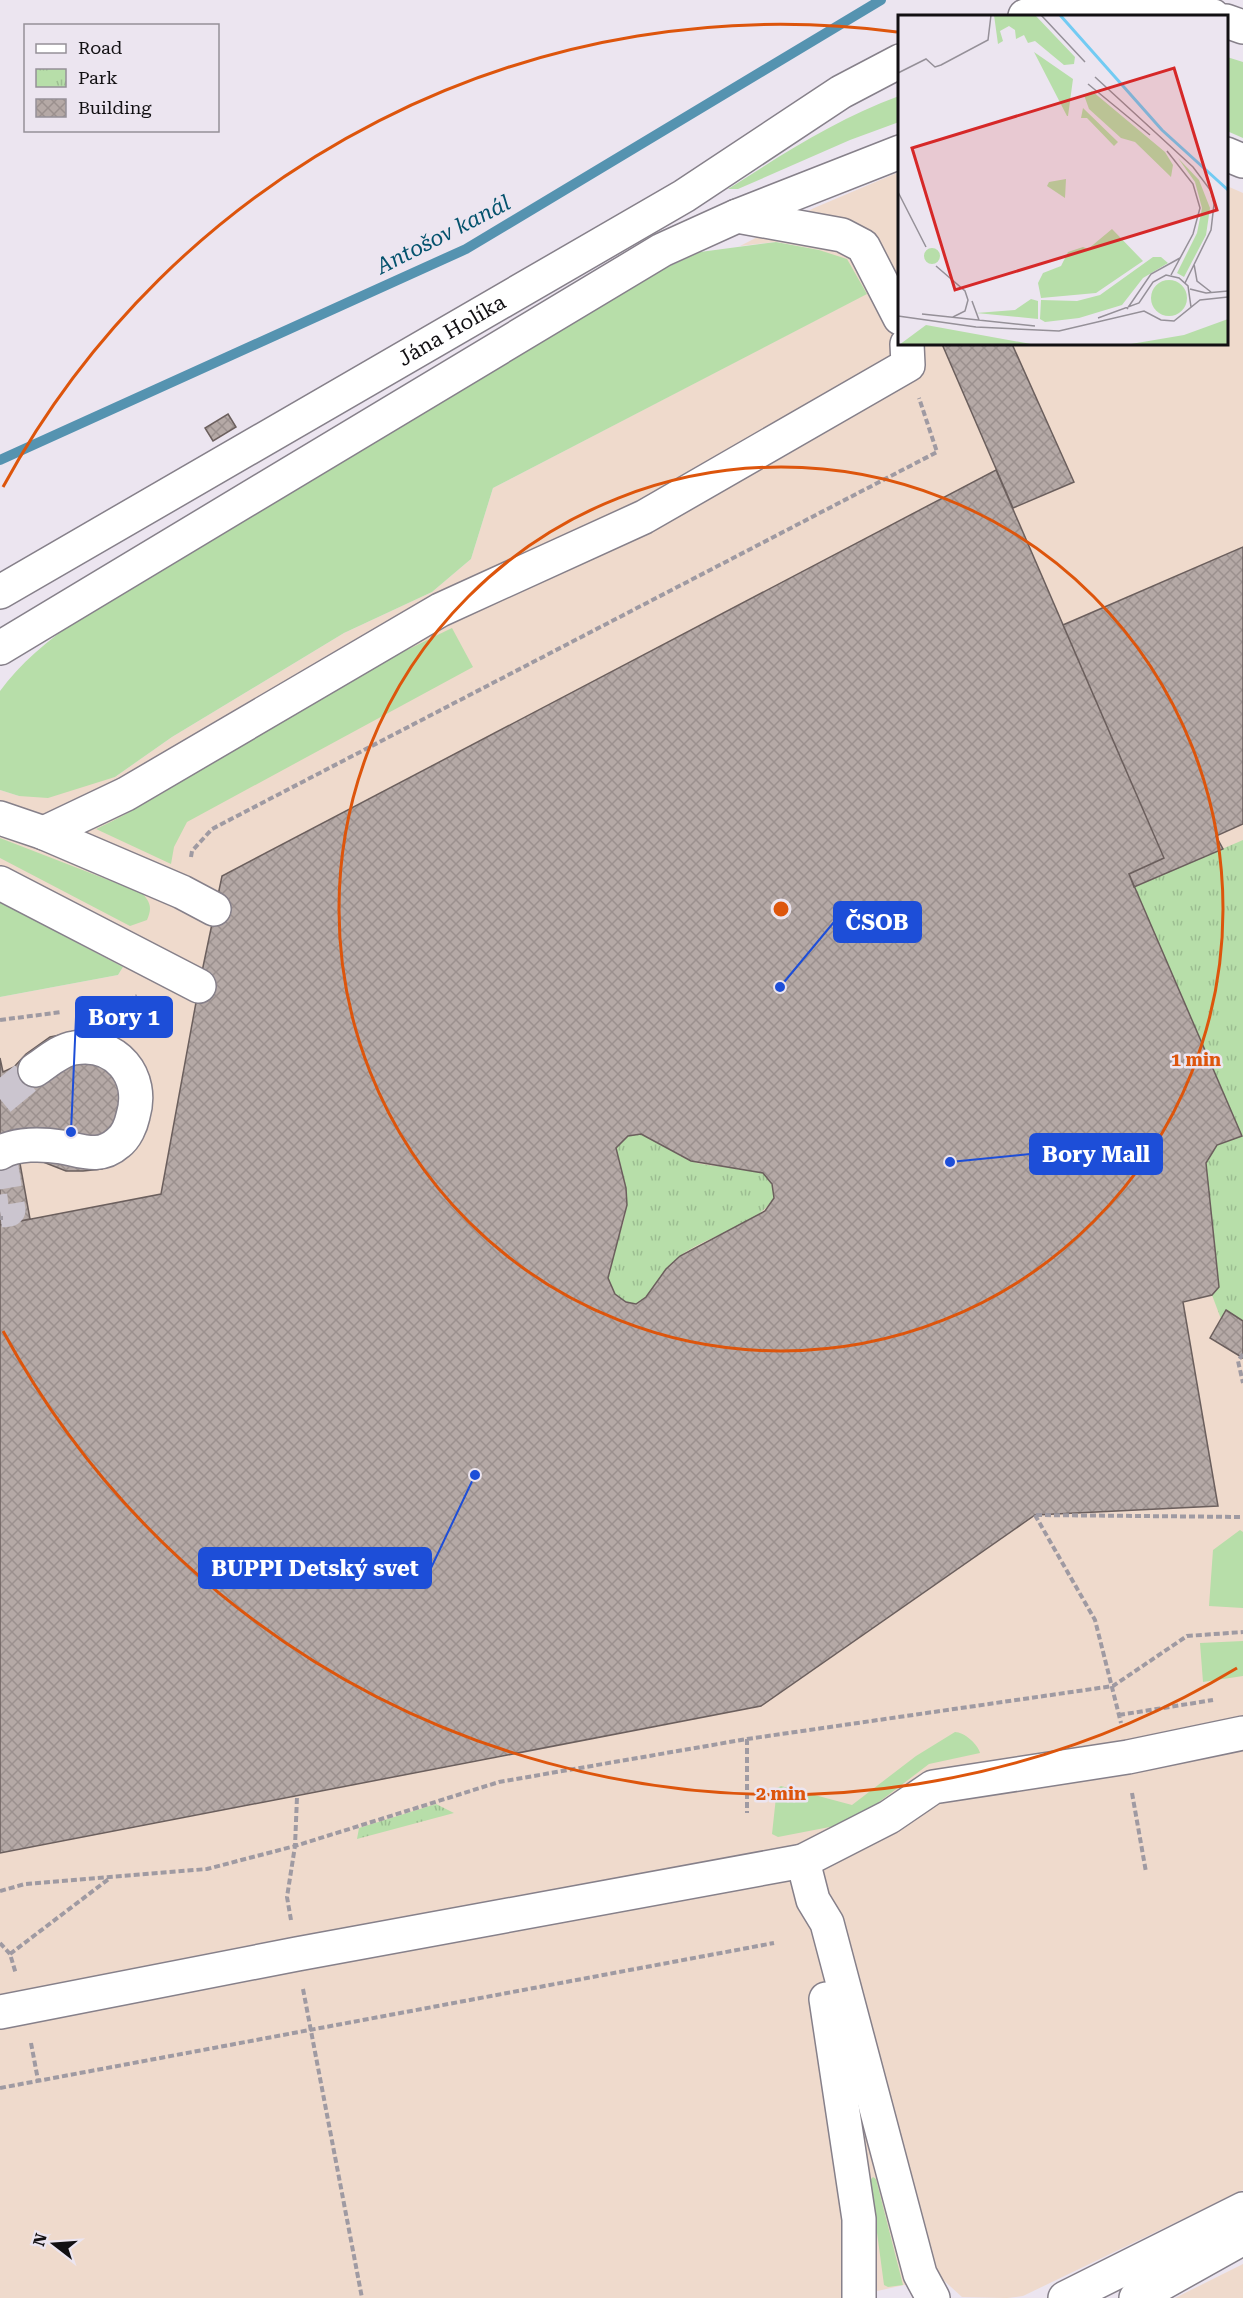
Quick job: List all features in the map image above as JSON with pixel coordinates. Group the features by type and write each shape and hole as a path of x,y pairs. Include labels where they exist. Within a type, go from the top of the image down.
{"street":[{"path":"1029,15 1074,4 1141,4 1190,9 1210,15"},
{"path":"1228,21 1243,27"},
{"name":"Jána Holíka","path":"0,592 684,196 841,92 898,62"},
{"name":"Jána Holíka","path":"3,649 662,250 737,216 898,153"},
{"path":"1228,154 1243,161"},
{"path":"737,216 842,235 863,246 885,284 898,313"},
{"path":"15,820 126,794 440,610 644,517 908,354"},
{"path":"15,820 182,892 214,909"},
{"path":"0,883 199,986"},
{"path":"0,1152 12,1146 62,1147 87,1155 107,1150 120,1142 130,1125 137,1104 137,1086 129,1070 115,1056 92,1048 73,1048 35,1070"},
{"path":"0,2012 297,1954 803,1861 890,1817 933,1787 1128,1757 1243,1733"},
{"path":"803,1861 813,1899 813,1930 839,2074 859,2219 859,2298"},
{"path":"813,1899 827,1923 920,2274 933,2298"},
{"path":"1065,2298 1243,2209"},
{"path":"1136,2298 1243,2238"}],"path":[{"path":"182,892 192,851 212,829 937,452 908,354"},
{"path":"79,1010 114,1005 143,993 162,966"},
{"path":"0,1020 67,1011"},
{"path":"1243,1354 1238,1361 1243,1383"},
{"path":"1146,1872 1128,1757 1113,1686 1095,1620 1035,1515 1243,1517"},
{"path":"0,1892 25,1884 207,1869 295,1846 499,1782 747,1739 1113,1686 1187,1636 1243,1632"},
{"path":"1119,1715 1221,1698"},
{"path":"747,1739 747,1813"},
{"path":"297,1797 295,1846 287,1897 362,2298"},
{"path":"10,1954 112,1877"},
{"path":"0,2088 774,1943"}],"shaded area":[{"path":"898,172 898,345 1228,345 1228,186 1243,193 1243,2190 1023,2296 1007,2298 962,2297 940,2277 846,2298 0,2298 0,997 118,975 123,967 0,902 0,790 19,796 115,777 172,737 344,633 432,592 471,559 493,488 866,294 819,250 776,242 740,246 814,208"},
{"path":"1243,2264 1243,2298 1175,2298"}],"green space":[{"path":"1228,57 1243,62 1243,138 1228,131"},
{"path":"898,96 898,122 850,140 738,189 728,189 790,150 876,105"},
{"path":"776,242 819,250 847,259 867,294 493,488 471,559 432,592 344,633 172,737 115,777 48,798 19,796 0,790 0,691 35,653 78,619 288,487 653,274 700,252"},
{"path":"452,628 473,667 187,822 174,847 171,864 96,829 179,783 312,698"},
{"path":"0,838 142,893 150,906 147,920 130,926 0,858"},
{"path":"1243,840 1243,1336 1221,1319 1212,1295 1219,1287 1206,1163 1217,1145 1134,887"},
{"path":"0,902 123,967 118,975 0,997"},
{"path":"635,1134 650,1138 694,1162 748,1168 763,1173 771,1181 774,1198 755,1217 680,1256 647,1296 636,1304 620,1299 612,1290 609,1278 610,1264 626,1209 625,1186 616,1148 628,1136"},
{"path":"1240,1530 1243,1532 1243,1608 1209,1606 1213,1550"},
{"path":"1243,1641 1243,1676 1203,1682 1200,1643"},
{"path":"955,1732 970,1739 980,1753 929,1764 862,1815 840,1825 778,1837 772,1834 777,1788 781,1786 852,1805 916,1756"},
{"path":"436,1804 454,1813 357,1839 359,1828"},
{"path":"873,2177 876,2179 903,2285 888,2287 884,2285 870,2180"}],"building":[{"path":"942,345 1012,345 1074,482 1013,508"},
{"path":"228,414 236,427 213,441 205,428"},
{"path":"996,470 1164,858 1129,874 1242,1136 1217,1145 1206,1163 1219,1287 1212,1295 1183,1302 1218,1506 1035,1515 761,1706 0,1853 0,1225 161,1194 199,986 222,876","holes":["641,1134 691,1161 763,1173 772,1184 774,1198 765,1211 680,1256 666,1269 646,1297 636,1304 626,1302 615,1294 608,1278 627,1205 626,1188 616,1148 628,1136"]},
{"path":"1243,547 1243,824 1216,836 1223,849 1134,887 1129,874 1164,858 1063,625"},
{"path":"75,1032 132,1054 119,1159 102,1169 66,1171 33,1158 19,1158 30,1219 0,1225 0,1058 3,1072 14,1067 26,1054 50,1037"},
{"path":"1226,1310 1243,1321 1243,1358 1210,1338"}],"waterway":[{"name":"Antošov kanál","path":"0,460 466,249 881,0"}],"tunnel":[{"path":"0,1099 35,1070"},
{"path":"0,1156 9,1210 0,1211"}],"place":[{"name":"ČSOB","path":"780,987"},
{"name":"Bory 1","path":"71,1132"},
{"name":"Bory Mall","path":"950,1162"},
{"name":"BUPPI Detský svet","path":"475,1475"}]}
